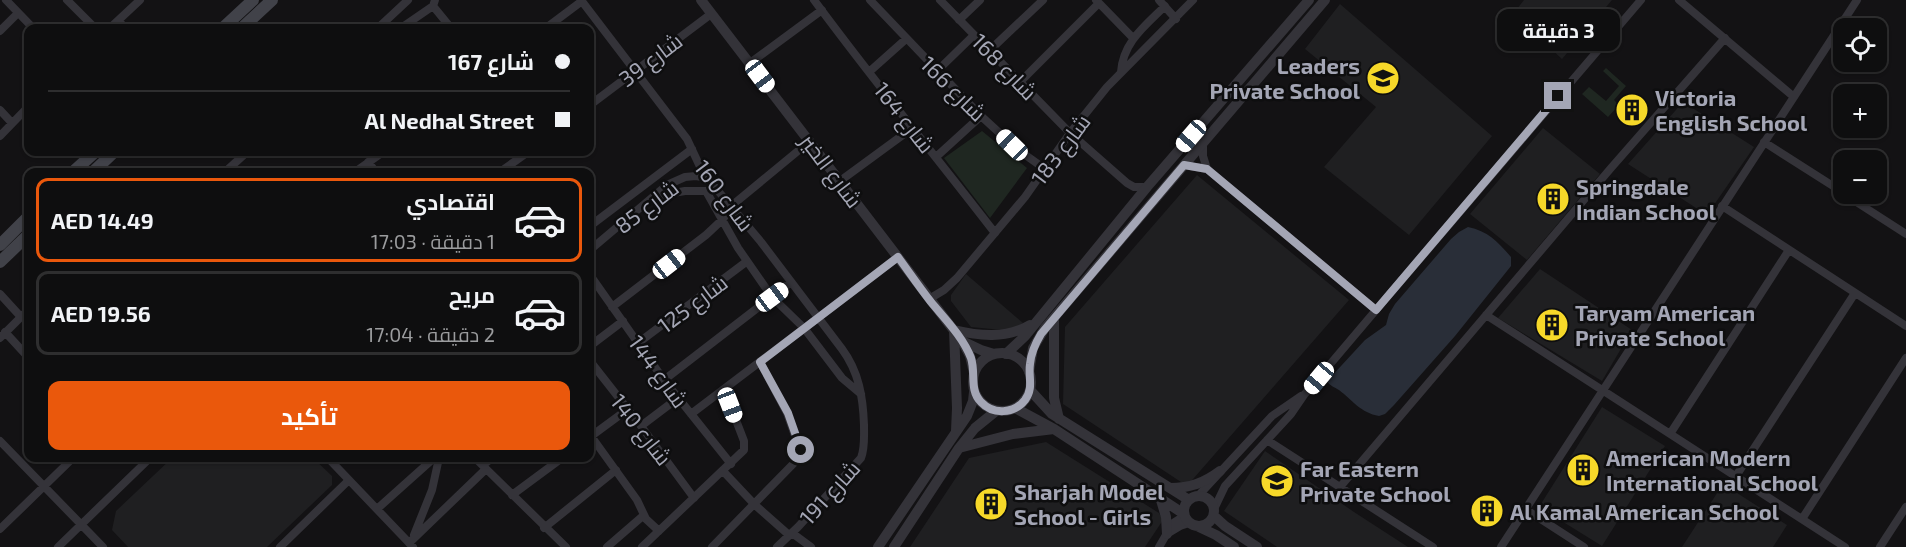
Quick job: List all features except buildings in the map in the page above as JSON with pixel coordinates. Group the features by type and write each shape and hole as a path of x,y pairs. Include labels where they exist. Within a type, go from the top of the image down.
{"main road":[{"path":"227,24 253,0"},
{"path":"246,24 272,0"},
{"path":"77,168 91,156"},
{"path":"97,168 110,156"},
{"path":"0,245 24,221"},
{"path":"0,262 24,239"}],"street":[{"path":"6,0 29,24"},
{"path":"67,0 91,24"},
{"path":"382,24 408,0"},
{"name":"شارع الخير","path":"701,0 954,330 970,356 974,373"},
{"name":"شارع 164","path":"814,0 911,129 936,157 995,233"},
{"name":"شارع 166","path":"870,0 981,116 1017,149 1045,169"},
{"name":"شارع 168","path":"940,0 1070,133 1127,183"},
{"path":"959,20 980,0"},
{"path":"989,51 1043,0"},
{"name":"شارع 183","path":"929,299 951,284 995,233 1070,133 1121,72 1193,0"},
{"path":"1006,354 1309,0"},
{"path":"974,392 982,404 996,411 1015,408 1024,401 1030,390 1029,372 1036,341 1325,0"},
{"path":"1159,547 1167,534 1189,520 1210,523 1225,486 1291,414 1304,395 1641,0"},
{"path":"1679,0 1794,97"},
{"path":"1501,547 1857,0"},
{"path":"551,24 582,1"},
{"name":"شارع 160","path":"582,1 687,139 700,167 708,178 755,235 848,357 861,394"},
{"path":"115,24 134,2"},
{"path":"1020,82 1097,2 1133,38"},
{"path":"406,24 434,3 448,24"},
{"path":"1121,72 1125,52 1133,38 1162,3 1176,19"},
{"path":"750,63 822,10"},
{"path":"0,31 18,13"},
{"name":"شارع 39","path":"594,102 711,14"},
{"path":"118,21 121,24"},
{"path":"937,71 974,35"},
{"path":"1340,487 1611,168 1725,38"},
{"path":"869,72 906,39"},
{"path":"0,110 12,123"},
{"path":"0,136 24,111"},
{"path":"936,157 981,116"},
{"path":"840,181 911,129"},
{"path":"612,307 706,235 722,220 730,207 810,141"},
{"path":"1764,142 1833,186"},
{"path":"1203,143 1203,156 1207,169"},
{"path":"594,223 692,149"},
{"path":"229,168 243,156"},
{"path":"360,168 377,156"},
{"path":"514,156 517,160"},
{"path":"506,168 522,156"},
{"path":"368,162 373,168"},
{"path":"1184,165 1207,169 1376,310"},
{"path":"659,174 667,185"},
{"name":"شارع 85","path":"594,247 667,185 685,177 708,178"},
{"path":"1127,183 1138,188 1147,187"},
{"path":"1127,183 1132,193 1133,205"},
{"path":"706,191 746,262 772,297 804,328 842,378 861,394"},
{"path":"652,197 674,192 719,192"},
{"path":"1861,204 1906,234"},
{"path":"1722,206 1906,326"},
{"path":"1670,434 1789,250"},
{"path":"691,414 898,257"},
{"name":"شارع 125","path":"638,343 746,262"},
{"name":"شارع 144","path":"594,281 664,380 730,464"},
{"path":"664,380 791,282"},
{"path":"1736,477 1855,293"},
{"path":"0,295 21,317"},
{"path":"24,314 3,335 24,353"},
{"path":"1486,315 1845,547"},
{"path":"1054,318 1054,398 1059,419"},
{"path":"594,343 623,321"},
{"path":"956,431 954,330 981,335 1002,334 1018,332 1035,322"},
{"path":"962,341 994,354 1006,354 1018,358 1029,372"},
{"path":"878,547 971,408 974,373 982,361 994,354"},
{"path":"1802,519 1906,358"},
{"path":"712,547 797,460 801,450 788,413 760,362"},
{"name":"شارع 140","path":"594,367 694,498"},
{"path":"594,376 598,373"},
{"path":"642,547 741,454 745,446 724,389"},
{"path":"1030,390 1045,408 1059,419 1169,488 1193,498 1210,500 1214,512 1225,526 1257,547"},
{"name":"شارع 191","path":"777,547 861,458 864,440 861,394"},
{"path":"1189,520 1184,508 1193,498 1272,416 1304,395"},
{"path":"641,426 678,398"},
{"path":"1015,408 1054,429 1189,520 1234,547"},
{"path":"594,434 628,409"},
{"path":"894,547 959,448 975,428 996,411"},
{"path":"959,448 1013,434 1054,429"},
{"path":"1267,440 1433,547"},
{"path":"0,441 103,547"},
{"path":"594,442 637,500 644,515 659,531"},
{"path":"0,529 69,462"},
{"path":"58,547 146,462"},
{"path":"332,462 411,545"},
{"path":"377,509 430,462"},
{"path":"411,545 426,508 439,462"},
{"path":"479,462 566,547"},
{"path":"411,545 488,462"},
{"path":"512,495 557,462"},
{"path":"544,528 616,470"},
{"path":"723,471 755,505 791,534 812,547"},
{"path":"1169,488 1197,485 1220,471"},
{"path":"280,547 349,480"},
{"path":"1161,500 1166,517 1167,534"},
{"path":"1880,547 1906,507"},
{"path":"1525,509 1584,547"},
{"path":"607,547 644,515"},
{"path":"553,535 553,547"}],"shaded area":[{"path":"1524,0 1612,0 1562,59 1513,14"},
{"name":"Leaders Private School","path":"1340,4 1492,136 1409,235 1324,167 1376,107 1305,49"},
{"path":"1606,68 1626,86 1614,100 1619,105 1608,117 1582,94 1589,87 1606,101 1619,86 1603,71"},
{"path":"1683,102 1754,147 1707,215 1628,164"},
{"path":"1543,128 1600,174 1527,260 1470,214"},
{"path":"982,131 1027,168 990,218 944,158"},
{"path":"1197,175 1349,300 1187,486 1063,404 1065,327"},
{"path":"1468,227 1487,234 1497,242 1511,257 1511,266 1455,336 1394,405 1385,414 1379,416 1367,412 1327,382 1365,340 1386,325 1395,304 1451,239"},
{"path":"1540,269 1632,330 1602,381 1498,318"},
{"path":"966,274 1023,323 1012,331 971,327 951,301 951,295"},
{"path":"1602,407 1665,446 1602,546 1539,507"},
{"path":"1046,442 1159,513 1163,520 1145,547 910,547 969,458"},
{"name":"Far Eastern Private School","path":"1265,451 1408,547 1277,547 1224,511"},
{"path":"168,462 317,462 332,476 332,485 267,547 128,547 112,530 116,511"},
{"path":"1723,484 1787,525 1773,547 1682,547"}],"place":[{"name":"Leaders Private School","path":"1383,78"},
{"name":"Victoria English School","path":"1632,110"},
{"name":"Springdale Indian School","path":"1553,199"},
{"name":"Taryam American Private School","path":"1552,325"},
{"name":"American Modern International School","path":"1583,470"},
{"name":"Far Eastern Private School","path":"1277,481"},
{"name":"Sharjah Model School - Girls","path":"991,504"},
{"name":"Al Kamal American School","path":"1487,511"}],"route":[{"path":"801,450 788,413 760,362 898,257 965,346 973,367 974,392 982,404 996,411 1006,411 1020,405 1028,396 1031,384 1029,372 1031,356 1041,334 1184,165 1207,169 1376,310 1558,96"}]}
